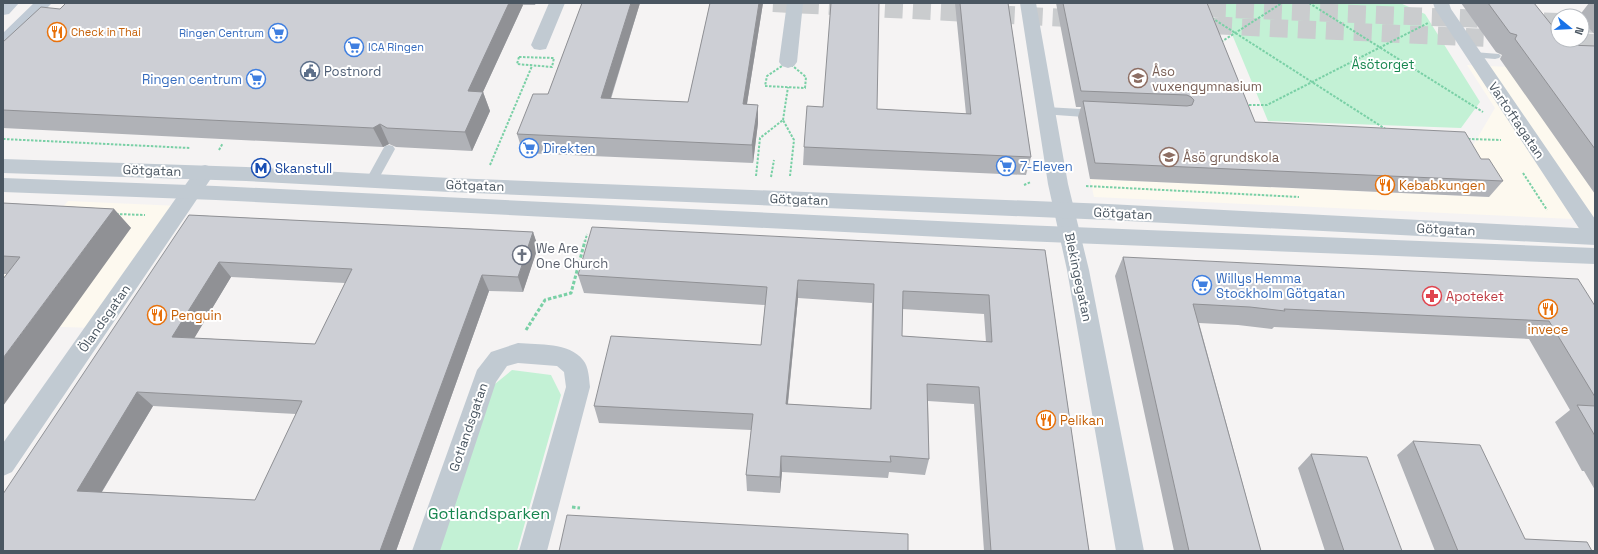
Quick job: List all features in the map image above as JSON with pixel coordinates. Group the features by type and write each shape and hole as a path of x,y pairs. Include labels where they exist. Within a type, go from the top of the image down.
{"main road":[{"path":"3,10 11,3"},
{"path":"3,42 44,3"}],"street":[{"path":"540,45 557,3"},
{"path":"788,62 795,3"},
{"name":"Blekingegatan","path":"1028,3 1058,184 1083,295 1130,551"},
{"name":"Vartoftagatan","path":"1441,3 1443,9 1595,236"},
{"name":"Götgatan","path":"3,166 205,172 1064,210 1595,236"},
{"name":"Ölandsgatan","path":"3,464 205,172"},
{"name":"Götgatan","path":"3,185 191,192 968,230 1595,256"},
{"name":"Gotlandsgatan","path":"426,551 485,377 499,359 518,353 563,357 575,367 578,387 533,551"}],"lane":[{"path":"1474,55 1495,56"},
{"path":"1046,111 1109,114"},
{"path":"372,180 389,149"}],"path":[{"path":"1221,42 1282,3"},
{"path":"1309,3 1484,112"},
{"path":"1214,24 1212,18 1391,132"},
{"path":"1242,105 1267,105 1433,20"},
{"path":"1219,36 1224,49"},
{"path":"490,165 532,66 517,64"},
{"path":"767,76 765,86 805,88 806,77"},
{"path":"788,87 783,120 794,140 790,179"},
{"path":"1244,98 1250,112"},
{"path":"756,177 760,138 783,120"},
{"path":"1461,139 1501,140"},
{"path":"219,150 223,143"},
{"path":"771,178 774,160"},
{"path":"114,214 146,215"},
{"path":"542,305 545,300 571,293 587,234"}],"shaded area":[{"path":"1467,65 1595,71 1595,220 1094,197 1090,179 1488,197 1472,147 1495,108"},
{"path":"68,201 179,206 94,328 3,325 3,277"}],"green space":[{"name":"Åsötorget","path":"1219,3 1400,3 1425,14 1480,102 1461,128 1268,121"},
{"name":"Gotlandsparken","path":"512,370 551,375 561,395 517,551 436,551 490,388"}],"building":[{"name":"Ringen centrum","path":"66,3 509,3 468,91 483,92 465,132 387,128 380,124 373,128 3,110 3,42 41,7 60,9"},
{"path":"582,3 631,3 601,98 688,102 710,3 759,3 743,104 758,105 752,145 517,134 533,94 548,94"},
{"path":"831,3 879,3 877,109 971,114 960,3 1008,3 1031,157 804,147 807,106 823,107"},
{"path":"1063,3 1207,3 1255,122 1465,132 1481,159 1489,159 1503,181 1095,163 1083,101 1187,106 1192,105 1194,100 1187,95 1081,91"},
{"path":"1488,3 1534,3 1550,23 1550,48 1590,48 1590,46 1595,46 1595,149 1515,39 1517,35 1510,33"},
{"path":"3,203 114,209 3,358 3,279 20,257 3,256"},
{"path":"189,215 533,232 518,277 482,275 380,551 3,551 3,494","holes":["219,262 352,269 315,344 172,337","137,392 287,400 302,401 255,500 77,491"]},
{"path":"592,227 1045,250 1089,551 991,551 979,387 927,384 929,459 890,456 891,462 781,456 780,477 746,475 753,414 594,406 611,336 761,345 767,287 578,275","holes":["798,280 874,284 871,409 786,404","903,291 989,295 992,342 902,336"]},
{"path":"1123,257 1578,279 1595,306 1595,397 1549,321 1284,309 1285,311 1250,307 1193,304 1261,551 1189,551"},
{"path":"1577,405 1595,406 1595,436"},
{"path":"1413,441 1480,445 1525,539 1587,542 1592,551 1458,551"},
{"path":"1311,454 1367,457 1402,551 1344,551"},
{"path":"567,515 908,534 908,551 559,551"}],"tunnel":[{"path":"773,3 1088,19"},
{"path":"1180,7 1550,22"},
{"path":"1186,24 1595,43"},
{"path":"1590,24 1595,24"}],"place":[{"name":"Check in Thai","path":"57,32"},
{"name":"Ringen Centrum","path":"278,33"},
{"name":"ICA Ringen","path":"354,47"},
{"name":"Postnord","path":"310,71"},
{"name":"Åso vuxengymnasium","path":"1138,78"},
{"name":"Ringen centrum","path":"256,79"},
{"name":"Direkten","path":"529,148"},
{"name":"Åsö grundskola","path":"1169,157"},
{"name":"7-Eleven","path":"1006,166"},
{"name":"Skanstull","path":"261,168"},
{"name":"Kebabkungen","path":"1385,185"},
{"name":"We Are One Church","path":"522,255"},
{"name":"Willys Hemma Stockholm Götgatan","path":"1202,285"},
{"name":"Apoteket","path":"1432,296"},
{"name":"invece","path":"1548,309"},
{"name":"Penguin","path":"157,315"},
{"name":"Pelikan","path":"1046,420"}]}
